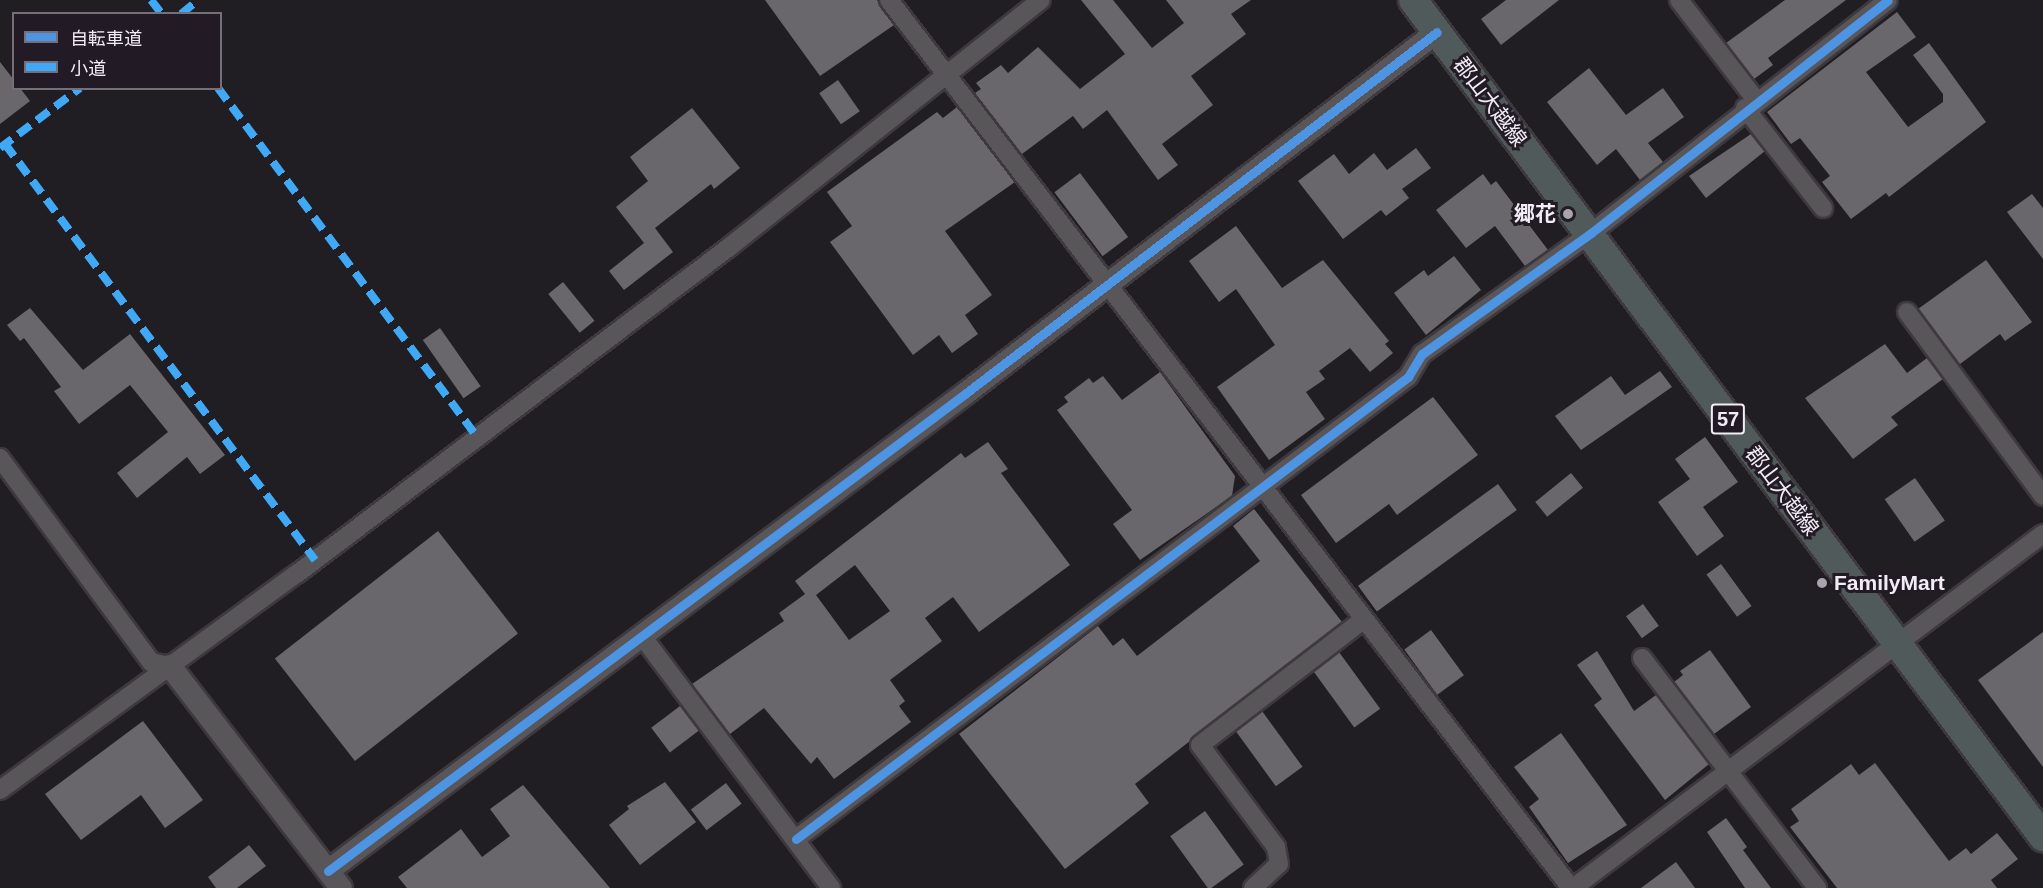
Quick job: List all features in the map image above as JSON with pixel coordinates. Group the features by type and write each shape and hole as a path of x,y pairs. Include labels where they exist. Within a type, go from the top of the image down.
{"main road":[{"name":"郡山大越線","path":"1413,0 1591,233 2043,837"}],"street":[{"path":"890,0 944,74 1110,282 1261,485 1572,888 2043,534"},
{"path":"0,790 170,666 728,248 944,74 1041,0"},
{"path":"1678,0 1823,208"},
{"path":"796,839 1261,485 1408,377 1422,354 1591,233 1751,104 1888,0"},
{"path":"0,458 151,662 170,666 335,880 642,636 1437,32"},
{"path":"1907,312 2043,496"},
{"path":"1254,888 1279,864 1276,847 1200,745 1364,619"},
{"path":"642,636 831,888"},
{"path":"1642,658 1730,770 1817,888"}],"building":[{"path":"765,0 877,0 894,25 820,76"},
{"path":"1081,0 1113,0 1152,48 1184,23 1166,0 1251,0 1231,14 1246,34 1191,76 1213,105 1162,144 1178,165 1158,180 1107,110 1083,129 1073,116 1022,154 975,93 981,89 976,83 1001,65 1008,73 1038,47 1080,89 1125,54"},
{"path":"1506,0 1559,0 1501,45 1481,19"},
{"path":"1785,0 1846,0 1768,58 1773,65 1754,79 1726,43"},
{"path":"1897,12 1916,37 1866,72 1908,127 1943,102 1943,94 1913,55 1929,43 1986,122 1889,197 1886,193 1851,219 1822,182 1830,176 1800,138 1791,144 1767,112"},
{"path":"0,62 12,77 12,90 22,90 30,101 0,124"},
{"path":"1589,68 1626,115 1663,88 1684,117 1648,143 1663,162 1640,180 1616,149 1597,165 1547,102"},
{"path":"838,80 860,111 841,124 819,93"},
{"path":"957,107 1015,182 945,231 992,295 965,315 978,334 952,353 939,335 913,355 830,242 852,226 827,192 937,112 943,118"},
{"path":"692,108 740,168 714,189 711,184 655,228 673,252 624,290 609,271 644,243 616,207 648,181 630,157"},
{"path":"1751,134 1765,151 1706,198 1689,176"},
{"path":"1416,148 1431,168 1402,189 1409,198 1386,216 1381,210 1343,239 1298,181 1334,154 1349,174 1374,153 1387,170"},
{"path":"1080,173 1128,237 1103,256 1054,192"},
{"path":"1483,174 1491,185 1496,181 1548,250 1525,266 1495,226 1466,248 1436,210"},
{"path":"2032,194 2043,208 2043,259 2007,212"},
{"path":"1236,226 1282,288 1323,260 1389,341 1385,344 1393,353 1370,372 1350,348 1319,371 1325,379 1306,392 1325,419 1269,460 1217,387 1275,345 1236,289 1219,302 1189,261"},
{"path":"1454,256 1481,290 1426,335 1394,293 1424,270 1428,276"},
{"path":"1986,260 2032,322 2005,341 2000,334 1960,364 1918,309"},
{"path":"563,282 594,321 580,333 548,294"},
{"path":"30,308 83,370 130,334 225,455 200,474 187,457 137,498 117,473 168,432 130,385 79,424 54,391 61,387 24,338 20,341 7,325"},
{"path":"440,328 481,386 464,398 423,340"},
{"path":"1885,344 1907,373 1927,358 1943,379 1891,417 1898,425 1853,459 1805,398"},
{"path":"1660,371 1672,387 1581,450 1555,416 1611,376 1625,395"},
{"path":"1160,372 1235,476 1232,496 1140,560 1113,524 1132,510 1057,410 1068,402 1064,397 1089,378 1093,383 1103,376 1122,400"},
{"path":"1433,397 1478,455 1397,515 1389,504 1336,543 1301,495"},
{"path":"1705,437 1738,482 1703,507 1724,536 1697,556 1658,502 1690,479 1675,459"},
{"path":"988,442 1008,469 1001,473 1070,565 979,632 953,597 925,618 942,641 890,680 905,701 899,706 911,722 834,779 817,757 811,764 764,708 730,734 692,684 784,621 779,613 805,594 795,581 961,453 965,458","holes":["855,565 890,611 849,640 816,595"]},
{"path":"1571,473 1583,488 1547,517 1535,502"},
{"path":"1915,478 1945,521 1915,542 1885,499"},
{"path":"1498,484 1517,510 1377,612 1358,586"},
{"path":"1254,509 1342,622 1135,784 1149,803 1065,869 959,734 1098,626 1113,646 1123,638 1137,656 1260,561 1233,526"},
{"path":"438,531 518,633 355,761 275,658"},
{"path":"1721,564 1752,606 1737,617 1706,575"},
{"path":"1643,604 1659,626 1642,638 1626,616"},
{"path":"1431,630 1464,675 1437,695 1404,649"},
{"path":"2043,632 2043,767 1978,680"},
{"path":"1710,650 1751,707 1714,734 1674,682 1683,675 1680,671"},
{"path":"1597,651 1634,711 1656,695 1709,764 1665,800 1594,705 1602,699 1577,665"},
{"path":"1339,652 1380,709 1354,727 1313,671"},
{"path":"680,706 699,731 670,752 651,728"},
{"path":"1262,711 1303,767 1276,786 1235,730"},
{"path":"143,721 203,800 165,828 141,795 81,840 45,794"},
{"path":"1561,733 1627,825 1568,863 1529,807 1539,799 1514,767"},
{"path":"1875,763 1949,861 1966,848 1971,854 1997,833 2018,859 1991,880 1997,888 1837,888 1790,827 1799,821 1791,809 1851,764 1859,775"},
{"path":"665,782 696,822 640,865 609,825 629,809 627,806"},
{"path":"726,783 742,804 707,830 691,809"},
{"path":"523,785 610,888 407,888 398,877 461,829 482,857 510,836 490,809"},
{"path":"1205,811 1244,864 1211,888 1208,888 1170,836"},
{"path":"1726,818 1747,847 1743,850 1771,888 1745,888 1707,832"},
{"path":"249,845 266,866 237,888 216,888 208,877"},
{"path":"1676,862 1695,888 1641,888"}],"marked path":[{"path":"151,0 160,12"},
{"path":"183,12 198,0"},
{"path":"0,148 77,90"},
{"path":"219,90 476,435"},
{"path":"5,144 315,560"}],"cycle path":[{"path":"796,839 1408,377 1422,354 1591,233 1888,0"},
{"path":"328,871 966,393 1437,32"}],"place":[{"name":"郷花","path":"1568,214"},
{"name":"FamilyMart","path":"1822,583"}]}
